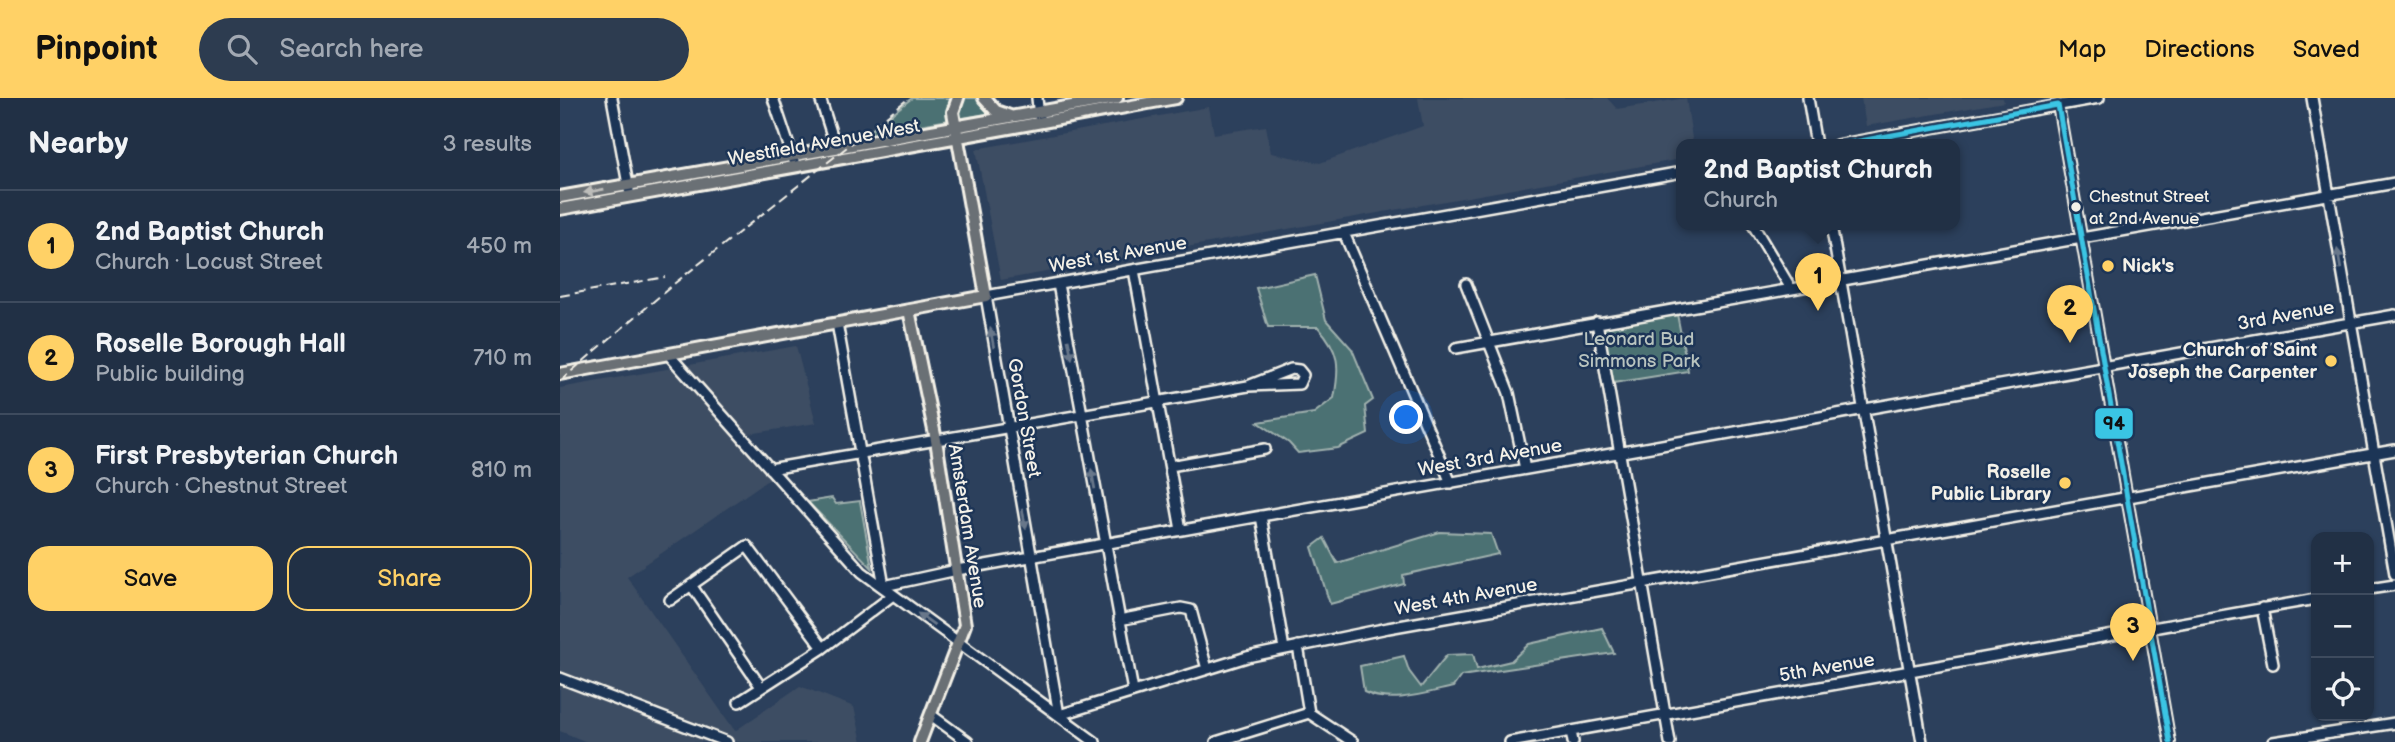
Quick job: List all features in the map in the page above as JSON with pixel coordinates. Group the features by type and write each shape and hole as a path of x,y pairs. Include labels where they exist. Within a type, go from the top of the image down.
{"main road":[{"name":"Gordon Street","path":"958,98 953,109 986,296"},
{"path":"984,98 996,111 1015,116"},
{"name":"Westfield Avenue West","path":"560,197 629,190 958,132 1015,116 1117,98"},
{"name":"Westfield Avenue West","path":"794,161 836,148 1034,123 1170,99"},
{"name":"Westfield Avenue West","path":"560,209 629,190"},
{"name":"West 1st Avenue","path":"560,374 986,296"},
{"name":"Amsterdam Avenue","path":"909,310 936,440 965,625 920,742"}],"street":[{"path":"612,98 629,190"},
{"path":"773,98 794,161"},
{"path":"820,98 836,148"},
{"path":"1034,123 1041,111 1037,98"},
{"path":"1808,98 1815,139"},
{"path":"1870,139 2099,98"},
{"path":"2312,98 2395,574"},
{"path":"2058,105 2170,742"},
{"name":"West 1st Avenue","path":"986,296 1676,173"},
{"path":"1456,348 1790,287 2082,239 2395,183"},
{"path":"1756,230 1790,287"},
{"path":"1831,230 1922,742"},
{"path":"1344,233 1451,482"},
{"path":"1134,270 1181,530"},
{"path":"1058,284 1133,691"},
{"path":"1466,284 1509,393 1525,469"},
{"name":"Gordon Street","path":"986,296 1059,715"},
{"name":"3rd Avenue","path":"2104,366 2395,314"},
{"path":"1597,322 1670,742"},
{"path":"837,323 884,586"},
{"path":"668,355 862,572 1095,742"},
{"name":"West 3rd Avenue","path":"884,586 957,570 2104,366"},
{"path":"770,469 1248,386 1299,384 1303,375 1299,370 1291,369 1248,386"},
{"path":"1170,466 1265,449"},
{"name":"West 4th Avenue","path":"1059,715 1207,669 1298,646 2395,450"},
{"path":"1261,516 1284,649"},
{"path":"670,600 747,546 823,648"},
{"path":"691,585 761,687"},
{"path":"2374,588 2395,585"},
{"path":"738,702 823,648 893,596"},
{"name":"5th Avenue","path":"1510,742 2311,599"},
{"path":"1119,620 1181,608 1191,610 1207,669"},
{"path":"2262,608 2273,664"},
{"path":"1298,646 1309,713 1353,742"},
{"path":"560,678 727,742"},
{"path":"1219,742 1309,713"},
{"path":"931,715 968,742"},
{"path":"2273,742 2395,723"},
{"path":"1571,731 1573,742"}],"shaded area":[{"path":"1418,98 1607,98 1617,109 1686,98 1692,139 1676,139 1676,160 1001,280 976,149 1209,107 1214,134 1266,126 1271,153 1320,163 1423,126"},
{"path":"1861,98 2003,98 2004,102 1866,126"},
{"path":"796,346 816,423 743,435 775,475 627,577 735,731 800,686 854,707 862,742 587,742 560,731 560,388"}],"green space":[{"path":"912,98 952,98 948,106 949,120 873,133 870,131"},
{"path":"977,98 992,113 957,119 960,101"},
{"path":"1315,275 1326,320 1352,349 1373,400 1365,406 1368,434 1338,448 1298,453 1289,443 1258,422 1314,413 1334,398 1337,368 1334,352 1318,327 1268,327 1256,288"},
{"name":"Leonard Bud Simmons Park","path":"1677,314 1688,371 1613,383 1603,328"},
{"path":"832,498 836,504 860,501 872,568 808,502"},
{"path":"1440,532 1491,534 1498,554 1403,575 1404,584 1330,604 1312,547 1324,538 1337,563"},
{"path":"1602,628 1614,653 1461,676 1453,687 1408,697 1385,698 1364,692 1360,666 1404,656 1409,671 1421,687 1447,655 1473,654 1477,669 1511,661 1529,644"}],"railway":[{"path":"560,381 675,283 909,98"},
{"path":"560,296 665,277"}],"transit line":[{"name":"94","path":"2058,105 2170,742"},
{"name":"94","path":"1871,139 2058,105"}],"place":[{"name":"Chestnut Street at 2nd Avenue","path":"2076,207"},
{"name":"Nick's","path":"2108,266"},
{"name":"2nd Baptist Church","path":"1818,311"},
{"name":"Roselle Borough Hall","path":"2070,343"},
{"name":"Church of Saint Joseph the Carpenter","path":"2331,361"},
{"name":"Roselle Public Library","path":"2065,483"},
{"name":"First Presbyterian Church","path":"2133,661"}]}
